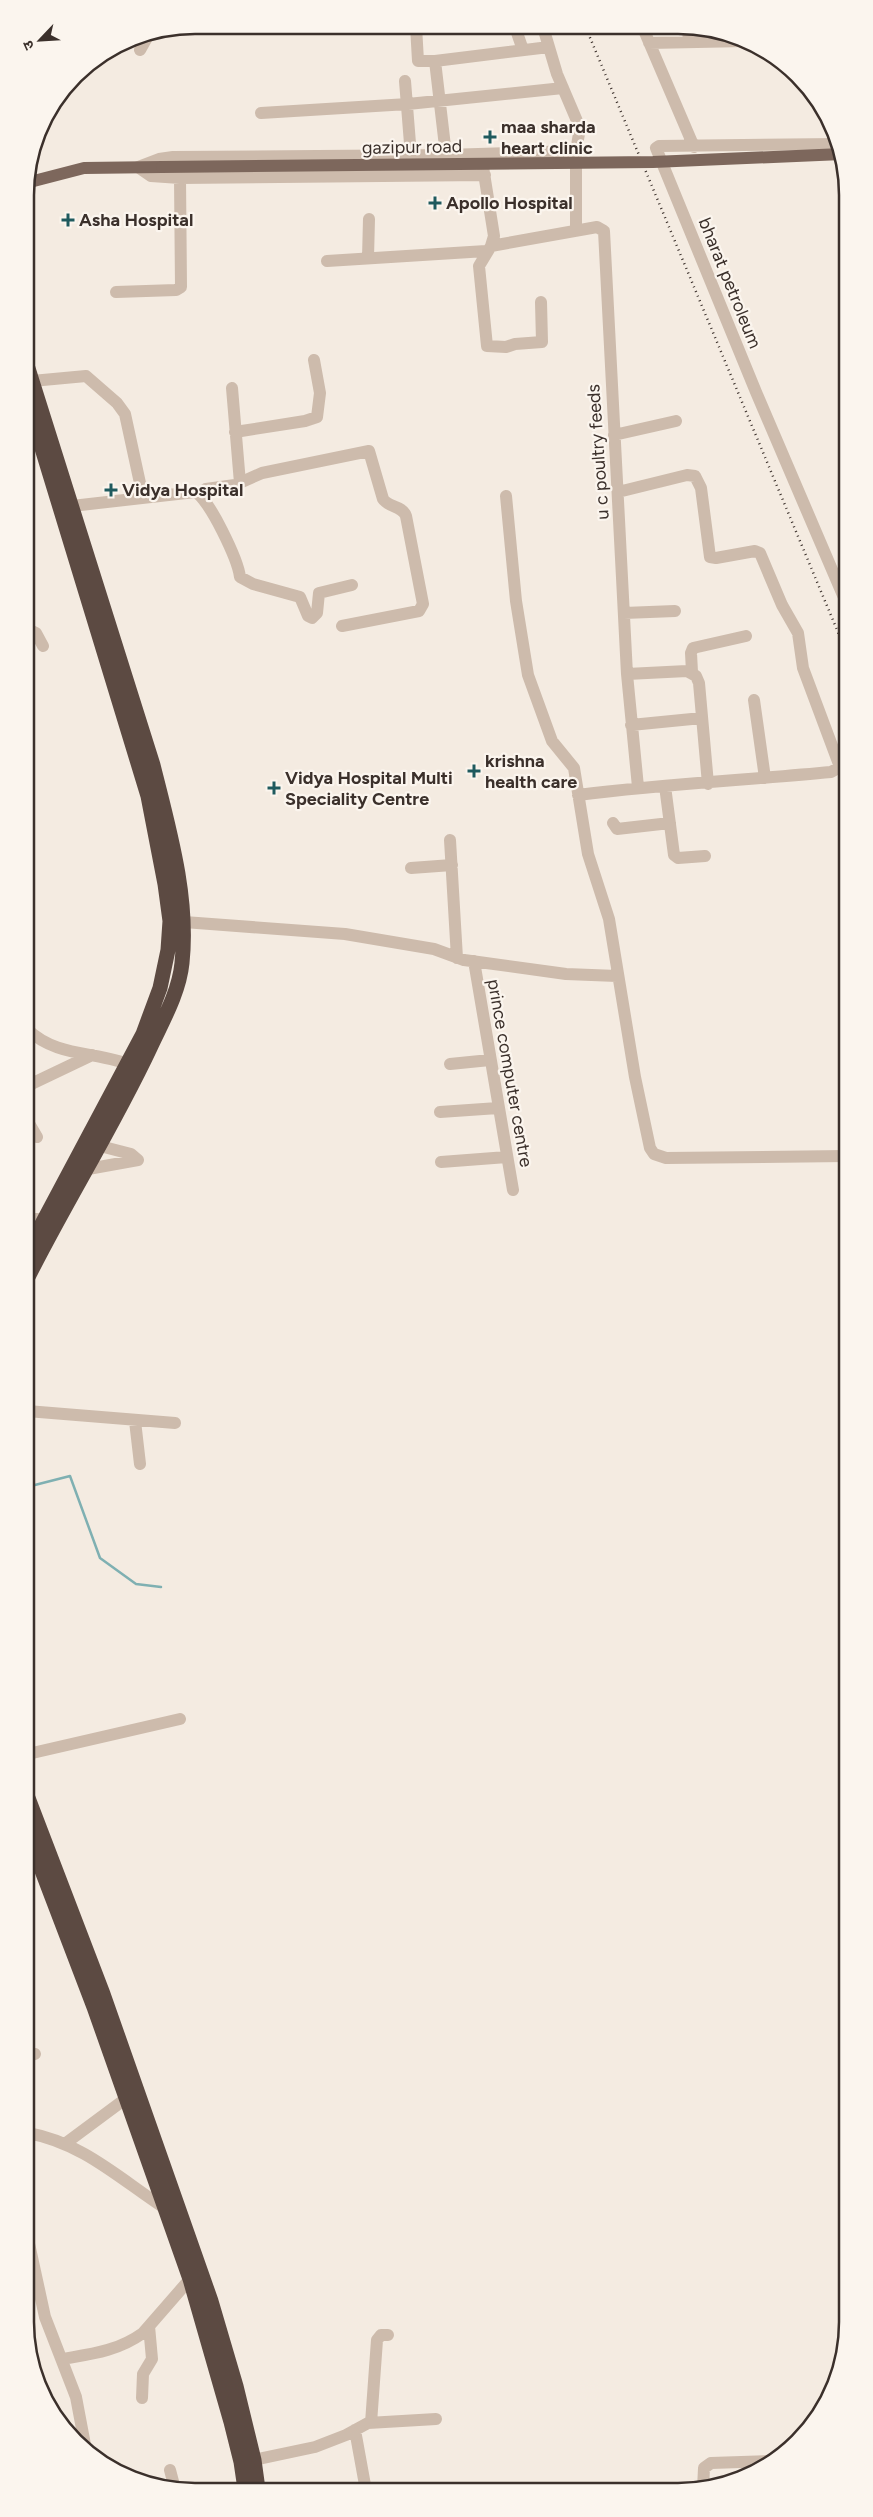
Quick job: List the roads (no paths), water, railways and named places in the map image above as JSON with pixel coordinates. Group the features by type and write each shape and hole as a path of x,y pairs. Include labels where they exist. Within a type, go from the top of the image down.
{"highway":[{"path":"34,402 72,506 153,765 168,823 184,922 179,974 169,1007 34,1239"},
{"path":"34,405 148,796 170,921 168,950 160,988 134,1066 100,1146 34,1267"},
{"path":"34,1815 131,2094 164,2208 190,2279 233,2430 244,2483"},
{"path":"34,1850 94,2007 182,2219 236,2386 254,2460 257,2483"}],"main road":[{"name":"gazipur road","path":"41,180 84,168 653,162 834,154"},
{"path":"34,181 41,180"},
{"path":"34,184 41,180"}],"street":[{"path":"416,34 417,60 435,61 549,47"},
{"path":"517,34 523,50"},
{"path":"545,34 563,88 580,128 576,151 576,230"},
{"path":"645,34 694,147"},
{"path":"688,34 689,42"},
{"path":"649,43 727,41"},
{"path":"140,50 145,42"},
{"path":"435,61 446,155"},
{"path":"405,81 411,156"},
{"path":"261,113 408,104 563,88"},
{"name":"bharat petroleum","path":"831,144 659,146 656,148 756,392 839,586"},
{"path":"138,167 159,159 173,157 481,155 576,151"},
{"path":"481,155 494,236 480,262 478,271 487,346 506,347 515,344 542,342 542,302"},
{"path":"138,167 151,176 180,178 484,175"},
{"path":"116,292 176,290 181,286 180,178"},
{"path":"368,258 369,219"},
{"name":"u c poultry feeds","path":"327,261 489,248 597,227 604,231 627,674 638,787"},
{"path":"234,432 308,421 318,414 320,393 314,360"},
{"path":"34,387 86,376 117,404 127,422 143,497"},
{"path":"232,388 234,432 240,483"},
{"path":"614,435 676,421"},
{"path":"199,494 206,489 230,487 262,473 366,451 371,453 383,500 385,503 402,509 406,516 423,604 419,611 342,626"},
{"path":"618,492 688,475 695,476 701,488 710,557 716,558 755,550 760,553 782,605 798,633 803,668 839,763"},
{"path":"72,506 191,492 199,494 223,530 235,558 240,577 253,584 300,598 308,616 314,617 319,594 352,585"},
{"path":"506,496 516,601 528,675 552,742 574,768 588,854 609,919 634,1077 654,1154 666,1158 839,1156"},
{"path":"624,613 675,611"},
{"path":"34,632 43,646"},
{"path":"708,784 699,683 692,672 691,653 693,648 746,636"},
{"path":"627,674 692,672"},
{"path":"754,700 765,778"},
{"path":"631,725 702,718"},
{"path":"578,795 638,787 708,784 839,772"},
{"path":"665,786 676,857 705,856"},
{"path":"613,823 617,829 670,823"},
{"path":"450,840 457,958"},
{"path":"411,868 452,866"},
{"path":"184,922 345,934 434,949 457,958 474,961 575,975 617,976"},
{"name":"prince computer centre","path":"474,961 513,1190"},
{"path":"34,1035 49,1046 134,1066"},
{"path":"34,1083 92,1055"},
{"path":"450,1064 490,1060"},
{"path":"440,1112 498,1108"},
{"path":"34,1132 37,1137"},
{"path":"88,1169 138,1160 134,1154 100,1146"},
{"path":"441,1162 507,1157"},
{"path":"34,1219 45,1219"},
{"path":"34,1412 175,1423"},
{"path":"135,1421 140,1464"},
{"path":"34,1753 180,1719"},
{"path":"66,2143 131,2094"},
{"path":"34,2135 66,2143 105,2165 182,2219"},
{"path":"34,2267 45,2317 63,2359 76,2398 84,2438"},
{"path":"63,2359 118,2348 143,2334 190,2279"},
{"path":"142,2398 143,2374 152,2359 149,2326"},
{"path":"371,2422 377,2340 381,2335 388,2335"},
{"path":"254,2460 304,2451 355,2430 362,2424 436,2418"},
{"path":"355,2430 365,2483"},
{"path":"703,2481 704,2468 711,2463 760,2461"},
{"path":"170,2470 173,2482"}],"waterway":[{"path":"34,1485 70,1476 100,1558 136,1584 161,1587"}],"railway":[{"path":"589,34 839,635"}],"place":[{"name":"maa sharda heart clinic","path":"490,137"},
{"name":"Apollo Hospital","path":"435,203"},
{"name":"Asha Hospital","path":"68,220"},
{"name":"Vidya Hospital","path":"111,490"},
{"name":"krishna health care","path":"474,771"},
{"name":"Vidya Hospital Multi Speciality Centre","path":"274,788"}]}
